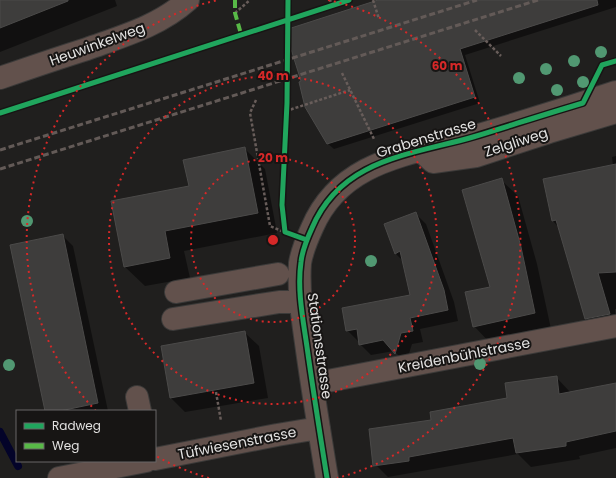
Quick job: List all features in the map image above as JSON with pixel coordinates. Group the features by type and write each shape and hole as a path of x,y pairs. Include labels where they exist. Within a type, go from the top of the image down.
{"street":[{"name":"Heuwinkelweg","path":"0,78 130,34 154,24 176,10 188,0"},
{"name":"Grabenstrasse","path":"307,240 318,213 332,194 352,178 382,162 420,150 471,137 616,92"},
{"name":"Zelgliweg","path":"420,150 433,162 476,156 616,112"},
{"name":"Stationsstrasse","path":"307,240 301,261 301,302 312,384 328,478"},
{"path":"176,292 278,274"},
{"path":"173,319 279,302 301,302"},
{"name":"Kreidenbühlstrasse","path":"312,384 616,326"},
{"name":"Tüfwiesenstrasse","path":"156,459 319,428"},
{"path":"59,478 141,462"}],"path":[{"path":"235,13 250,0"},
{"path":"330,0 332,6"},
{"path":"373,0 379,19"},
{"path":"475,30 501,56"},
{"path":"342,72 375,141"},
{"path":"286,111 350,90"},
{"path":"256,100 250,113 270,226 307,240"},
{"path":"216,392 222,427"}],"building":[{"path":"0,0 68,0 68,1 0,28"},
{"path":"378,0 597,0 598,5 460,49 475,97 327,144 305,107 299,82 301,81 285,30"},
{"path":"245,147 258,213 165,231 170,258 124,267 111,201 189,186 183,160"},
{"path":"616,164 616,272 598,273 610,314 585,319 556,220 552,221 543,179"},
{"path":"502,178 521,247 535,313 473,327 465,292 490,287 462,190"},
{"path":"416,212 444,290 448,310 410,318 413,331 401,333 395,354 383,340 359,345 357,329 346,331 342,308 410,295 400,251 395,254 384,224"},
{"path":"63,234 98,403 65,410 45,410 10,245"},
{"path":"245,331 254,383 170,398 161,346"},
{"path":"557,376 559,394 616,383 616,431 566,442 566,446 516,453 513,438 409,457 409,461 373,466 369,429 431,420 430,412 507,398 505,383"}],"waterway":[{"path":"0,432 18,466"}],"railway":[{"path":"0,150 477,0"},
{"path":"0,169 538,0"}],"marked path":[{"path":"235,0 235,13 241,34"}],"cycle path":[{"path":"288,0 287,103 282,205 285,232 307,240"},
{"path":"0,113 349,0"},
{"path":"327,478 300,294 300,273 304,249 312,228 325,205 341,187 359,174 380,163 425,149 473,137 583,103 602,65 616,61"}]}
